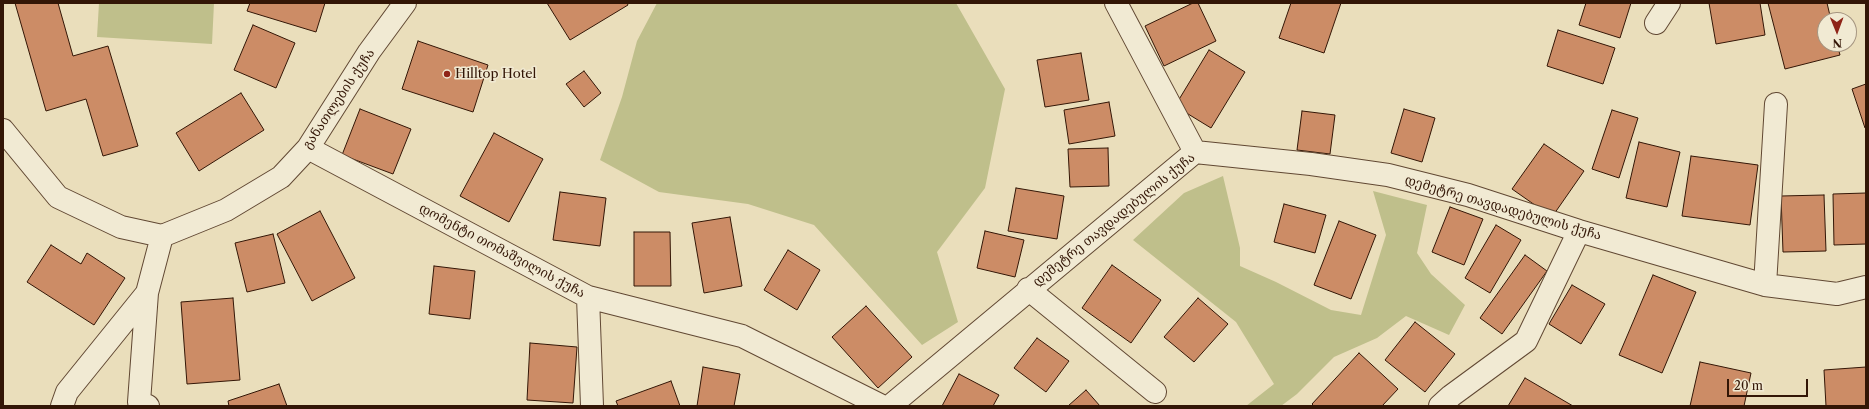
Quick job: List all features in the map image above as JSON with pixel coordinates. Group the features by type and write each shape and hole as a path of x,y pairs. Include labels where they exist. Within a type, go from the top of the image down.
{"street":[{"name":"განათლების ქუჩა","path":"162,236 226,210 281,177 308,148 369,52 405,3"},
{"path":"1116,3 1195,152"},
{"path":"1656,23 1669,3"},
{"path":"1765,285 1776,104"},
{"path":"3,130 58,197 120,227 162,236 148,293 139,402 148,406"},
{"name":"დომენტი თომაშვილის ქუჩა","path":"308,148 588,297 742,336 882,406"},
{"name":"დემეტრე თავდადებულის ქუჩა","path":"890,406 1028,289 1195,152 1311,164 1388,175 1468,195 1579,231 1765,285 1837,294 1866,287"},
{"path":"1451,403 1526,341 1579,231"},
{"path":"1028,289 1155,392"},
{"path":"62,406 67,392 148,293"},
{"path":"588,297 592,406"}],"green space":[{"path":"99,3 214,3 212,44 97,37"},
{"path":"657,3 956,3 1005,89 985,188 937,252 958,322 922,345 814,225 748,204 659,192 600,160 622,97 637,41"},
{"path":"1223,176 1240,248 1240,266 1276,282 1331,310 1361,315 1386,235 1373,191 1427,205 1417,253 1431,274 1465,305 1449,335 1406,316 1377,338 1334,357 1297,394 1281,406 1246,406 1274,384 1236,322 1133,240 1184,193"}],"building":[{"path":"15,3 58,3 73,56 108,46 138,146 103,156 86,99 46,111"},
{"path":"250,3 325,3 316,32 247,11"},
{"path":"547,3 627,3 628,5 570,40"},
{"path":"1193,3 1198,3 1216,41 1164,66 1145,26"},
{"path":"1291,3 1341,3 1324,53 1279,38"},
{"path":"1586,3 1631,3 1620,38 1579,25"},
{"path":"1709,3 1760,3 1765,35 1716,44"},
{"path":"1768,3 1827,3 1829,12 1817,12 1817,52 1839,52 1840,55 1785,69"},
{"path":"253,25 295,43 276,88 234,70"},
{"path":"1558,30 1615,48 1603,84 1547,66"},
{"path":"418,41 488,65 473,112 402,89"},
{"path":"1209,50 1245,72 1211,128 1175,106"},
{"path":"1081,53 1089,100 1045,107 1037,60"},
{"path":"584,71 601,93 584,107 566,84"},
{"path":"1866,84 1866,128 1865,128 1852,89"},
{"path":"241,93 264,130 199,171 176,133"},
{"path":"1109,102 1115,136 1069,144 1064,110"},
{"path":"360,109 411,129 393,174 342,155"},
{"path":"1404,109 1435,118 1422,162 1391,153"},
{"path":"1612,110 1638,118 1619,178 1592,169"},
{"path":"1302,111 1335,115 1330,154 1297,150"},
{"path":"494,133 543,159 509,222 460,196"},
{"path":"1639,142 1680,152 1667,207 1626,198"},
{"path":"1544,144 1584,171 1552,217 1512,189"},
{"path":"1108,148 1109,186 1070,187 1068,149"},
{"path":"1691,156 1758,165 1750,225 1682,216"},
{"path":"1016,188 1064,196 1057,239 1008,231"},
{"path":"560,192 606,198 600,246 553,240"},
{"path":"1866,193 1866,244 1834,245 1833,194"},
{"path":"1824,195 1826,251 1783,252 1781,196"},
{"path":"1284,204 1326,215 1315,253 1274,242"},
{"path":"1450,207 1483,219 1464,265 1432,252"},
{"path":"320,211 355,278 312,301 277,234"},
{"path":"730,217 742,286 704,293 692,223"},
{"path":"1339,221 1376,235 1351,299 1314,285"},
{"path":"1496,225 1521,240 1490,293 1465,278"},
{"path":"985,231 1024,240 1015,277 977,268"},
{"path":"634,232 670,232 671,286 634,286"},
{"path":"273,234 285,283 247,292 235,243"},
{"path":"51,245 81,264 87,253 125,278 94,325 27,282"},
{"path":"788,250 820,270 797,310 764,290"},
{"path":"1525,255 1547,271 1502,334 1480,318"},
{"path":"1112,265 1161,300 1131,343 1082,308"},
{"path":"434,266 475,271 470,319 429,314"},
{"path":"1653,275 1696,292 1662,373 1619,355"},
{"path":"1572,285 1605,304 1581,344 1549,324"},
{"path":"233,298 240,380 187,384 181,302"},
{"path":"1198,298 1228,324 1194,362 1164,337"},
{"path":"866,306 912,357 878,388 832,337"},
{"path":"1415,322 1455,354 1425,392 1385,360"},
{"path":"1037,338 1069,361 1046,392 1014,368"},
{"path":"530,343 577,347 573,403 527,400"},
{"path":"1359,353 1398,389 1382,406 1314,406 1312,404"},
{"path":"1700,362 1751,373 1744,406 1690,406"},
{"path":"703,367 740,374 734,406 697,406"},
{"path":"1866,367 1866,406 1826,406 1824,370"},
{"path":"959,374 999,395 993,406 942,406"},
{"path":"1525,378 1573,406 1508,406"},
{"path":"671,381 680,406 618,406 616,401"},
{"path":"279,384 287,406 229,406 228,401"},
{"path":"1086,390 1100,406 1068,406"}],"place":[{"name":"Hilltop Hotel","path":"447,74"}]}
